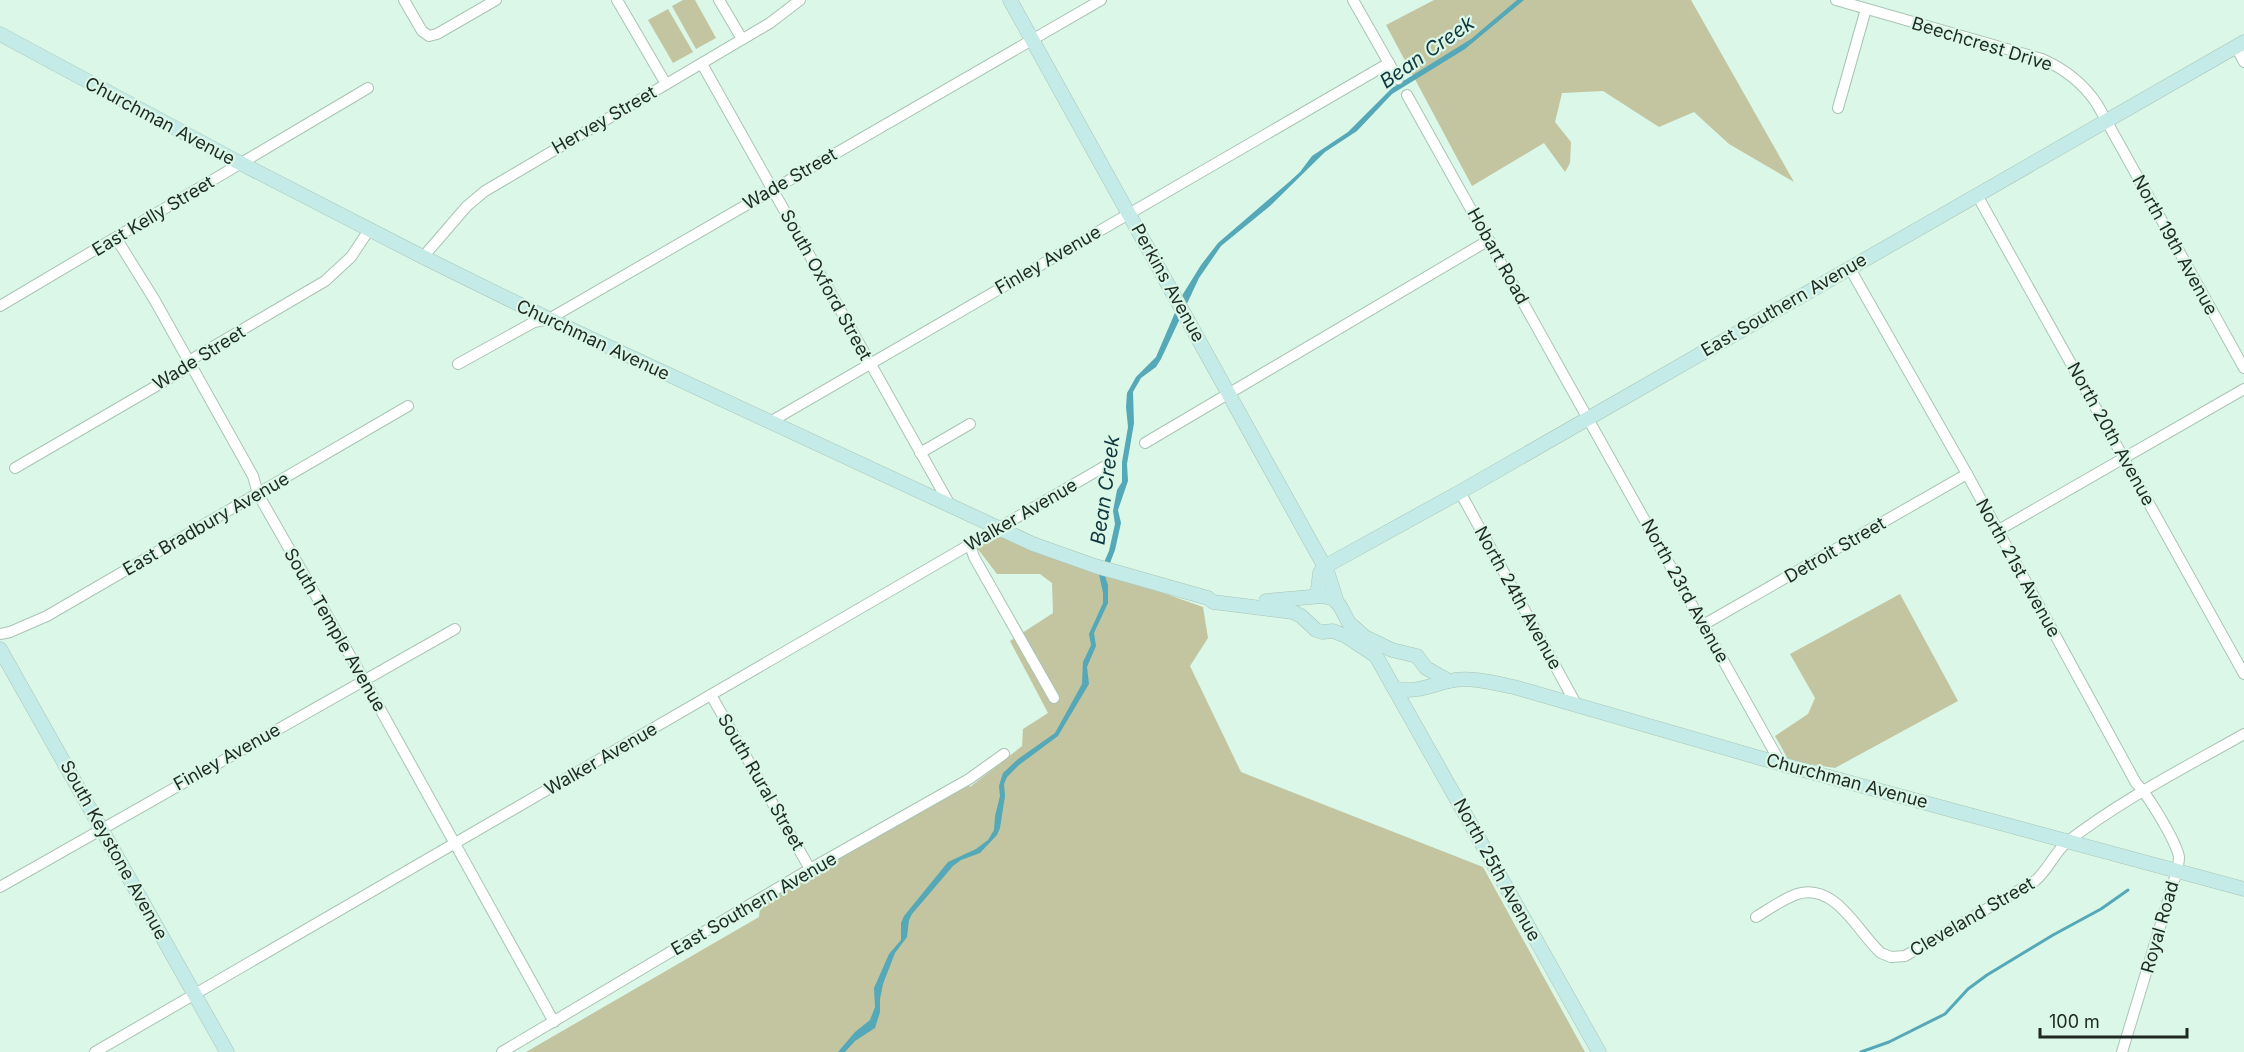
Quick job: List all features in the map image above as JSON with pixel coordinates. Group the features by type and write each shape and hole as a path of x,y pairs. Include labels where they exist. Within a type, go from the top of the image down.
{"main road":[{"name":"Perkins Avenue","path":"1010,0 1327,571 1340,608"},
{"name":"Churchman Avenue","path":"0,34 240,163 423,257 549,319 999,529 1095,566 1208,598 1213,602 1293,612 1316,630 1333,631 1360,644 1376,656 1394,688 1402,690 1449,681 1489,682 1576,704 1781,764 2244,889"},
{"name":"East Southern Avenue","path":"1324,567 1460,492 2240,44"},
{"path":"1308,622 1306,609 1315,597 1320,573 1324,567"},
{"name":"Churchman Avenue","path":"1208,598 1261,601 1327,596 1340,608 1349,623 1365,637 1392,650 1413,654 1422,664 1449,681"},
{"path":"1333,631 1340,624 1340,608"},
{"name":"South Keystone Avenue","path":"0,649 227,1052"},
{"path":"1417,688 1423,677 1422,664"},
{"name":"North 25th Avenue","path":"1394,688 1599,1052"}],"street":[{"path":"404,0 422,31 429,36 496,0"},
{"path":"616,0 666,84"},
{"path":"719,0 742,39"},
{"name":"Hervey Street","path":"423,257 467,206 485,191 778,18 800,0"},
{"path":"1032,39 1101,0"},
{"path":"1353,0 1398,80"},
{"name":"Beechcrest Drive","path":"1836,0 2050,62 2066,71 2080,83 2106,121"},
{"path":"1838,108 1866,9"},
{"name":"Wade Street","path":"549,319 1032,39"},
{"path":"2240,44 2244,62"},
{"name":"Finley Avenue","path":"770,422 1389,63"},
{"name":"South Oxford Street","path":"702,64 950,506"},
{"name":"East Kelly Street","path":"0,306 368,88"},
{"name":"Hobart Road","path":"1407,95 1588,418"},
{"name":"North 19th Avenue","path":"2106,121 2244,369"},
{"name":"North 20th Avenue","path":"1977,195 2244,674"},
{"name":"Wade Street","path":"15,468 182,371 194,358 325,281 351,257 369,230"},
{"name":"South Temple Avenue","path":"116,238 190,363 253,476 258,494 554,1022"},
{"path":"1145,443 1489,240"},
{"name":"North 21st Avenue","path":"1849,267 1967,474 2136,783 2144,791 2175,846 2179,856 2177,871"},
{"path":"458,364 534,322 549,319"},
{"path":"1997,531 2244,389"},
{"name":"East Bradbury Avenue","path":"0,634 47,616 408,406"},
{"name":"North 23rd Avenue","path":"1588,418 1781,764"},
{"path":"920,453 970,424"},
{"name":"Walker Avenue","path":"97,1051 1107,465"},
{"name":"Detroit Street","path":"1703,625 1967,474"},
{"name":"North 24th Avenue","path":"1460,492 1576,704"},
{"path":"970,545 974,557 1054,698"},
{"name":"Finley Avenue","path":"0,887 455,629"},
{"name":"South Rural Street","path":"711,695 810,869"},
{"name":"Cleveland Street","path":"1756,917 1795,895 1804,892 1818,893 1835,903 1881,953 1891,957 1901,957 2035,881 2044,873 2068,841 2102,817 2244,734"},
{"name":"East Southern Avenue","path":"502,1052 810,869 969,779 1004,754"},
{"name":"Royal Road","path":"2122,1052 2177,871"}],"green space":[{"path":"683,0 695,0 716,38 696,49 672,6"},
{"path":"1434,0 1691,0 1794,182 1729,144 1694,112 1659,127 1603,91 1562,93 1555,122 1571,142 1570,163 1565,172 1544,143 1472,186 1386,25"},
{"path":"668,9 693,52 673,63 648,20"},
{"path":"998,535 1203,607 1208,638 1190,666 1241,772 1483,867 1585,1052 526,1052 759,917 760,907 820,868 969,784 970,787 1022,746 1023,729 1048,713 1010,641 1053,613 1052,583 1040,574 997,574 977,548"},
{"path":"1900,594 1958,701 1835,768 1789,761 1775,736 1808,714 1815,698 1790,654"}],"water":[{"name":"Bean Creek","path":"1517,0 1524,0 1465,49 1392,94 1357,131 1325,152 1270,206 1221,246 1199,278 1161,359 1156,367 1141,378 1133,392 1134,423 1127,464 1128,481 1118,510 1121,523 1115,550 1105,576 1108,585 1108,603 1094,633 1096,646 1087,667 1089,684 1058,736 1019,765 1007,777 997,835 980,853 961,860 953,866 912,914 907,937 895,953 883,984 880,1012 875,1028 855,1041 845,1052 838,1052 855,1032 870,1020 875,1007 874,988 889,954 901,940 901,923 904,916 948,862 976,849 988,840 994,830 1000,796 999,786 1003,773 1018,759 1055,733 1082,684 1083,662 1091,645 1089,634 1103,603 1099,574 1109,551 1115,524 1113,511 1117,490 1122,482 1122,462 1128,427 1127,393 1136,377 1156,357 1183,294 1201,265 1218,243 1300,172 1312,156 1348,132 1392,88 1471,39"}],"waterway":[{"path":"1861,1052 1889,1042 1945,1014 1968,989 1987,975 2101,909 2128,890"}]}
